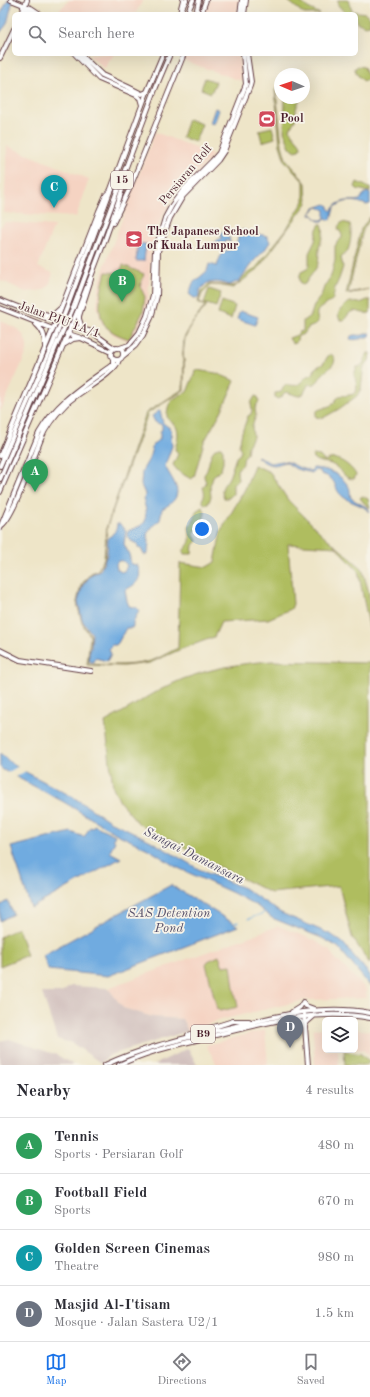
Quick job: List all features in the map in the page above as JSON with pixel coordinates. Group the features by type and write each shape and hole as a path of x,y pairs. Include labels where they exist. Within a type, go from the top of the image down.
{"main road":[{"path":"11,0 36,12"},
{"path":"180,12 184,0"},
{"path":"188,12 193,0"},
{"path":"196,12 199,0"},
{"path":"202,12 206,0"},
{"path":"240,12 242,0"},
{"path":"244,12 246,0"},
{"path":"0,58 12,33"},
{"path":"77,56 99,79 138,96 142,105"},
{"path":"82,56 95,70 106,78 142,94 147,92"},
{"name":"15","path":"0,479 55,343 142,105 162,56"},
{"name":"15","path":"0,466 55,343 74,306 156,87 169,56"},
{"path":"107,236 130,190 183,56"},
{"name":"Persiaran Golf","path":"120,348 129,345 139,333 148,316 153,295 154,251 165,218 183,190 214,162 219,153 246,84 243,56"},
{"name":"Persiaran Golf","path":"123,356 135,346 143,335 151,318 157,296 158,251 170,218 183,196 224,151 251,82 247,56"},
{"path":"0,492 69,334 107,236 125,181 125,172"},
{"path":"0,456 56,322 99,211 106,195 112,189"},
{"path":"82,328 79,316 89,289 91,277"},
{"name":"Jalan PJU 1A/1","path":"0,300 32,314 56,322 82,328 97,335 112,350"},
{"path":"32,314 37,312 52,316 62,307"},
{"path":"62,307 65,318 72,318 76,315"},
{"name":"Jalan PJU 1A/1","path":"0,308 112,350"},
{"path":"34,322 43,330 45,348"},
{"path":"47,343 52,338 60,338 63,343 63,349"},
{"path":"65,344 73,339 81,338"},
{"path":"1,526 39,433 56,412 72,393 113,364 113,359 111,356 112,350 120,348 123,351 123,356 112,370 76,395 56,412"},
{"path":"113,359 119,360"},
{"path":"0,650 26,662 91,671"},
{"path":"303,1002 306,1006 316,1012 305,1026 298,1019 290,1015 300,1007 303,1002"},
{"name":"B9","path":"105,1065 121,1057 178,1040 193,1033 233,1021 254,1022 290,1015 342,1010 370,1013"},
{"name":"B9","path":"316,1012 370,1018"},
{"path":"304,1014 308,1065"},
{"name":"B9","path":"119,1065 180,1044 290,1015"}],"shaded area":[{"path":"69,0 143,0 136,12 58,12"},
{"path":"210,0 239,0 237,12 205,12"},
{"path":"90,56 113,56 104,69"},
{"path":"186,56 239,56 241,81 185,61"},
{"name":"The Japanese School of Kuala Lumpur","path":"155,132 213,155 173,198 161,219 151,247 148,303 143,319 129,341 114,335 102,324 97,307 99,287 105,265"},
{"path":"7,146 89,179 76,217 4,213"},
{"path":"5,222 54,226 38,267 53,273 49,286 43,290 26,292 0,280 0,227"},
{"path":"0,320 19,330 24,336 27,344 27,352 0,412"},
{"path":"278,926 314,940 329,950 366,989 367,998 305,1000 220,1020 188,1031 182,1019 153,1017 123,1008 108,988"},
{"path":"71,986 108,988 123,1008 153,1017 182,1019 188,1031 110,1055 101,1063 72,1043 57,1039 42,993 61,993"},
{"path":"322,1028 322,1053 338,1053 339,1065 315,1065 313,1029"},
{"path":"358,1029 370,1031 370,1057 363,1050 358,1049"},
{"path":"265,1030 268,1065 217,1065 206,1045"},
{"path":"9,1039 57,1055 74,1065 0,1065 0,1041"},
{"path":"188,1048 197,1065 154,1065"}],"green space":[{"path":"287,0 298,0 316,12 302,12"},
{"path":"338,0 348,0 352,11 365,13 370,17 370,25 365,26 358,23 358,12 344,12 338,5"},
{"path":"358,66 364,67 367,75 370,76 370,79 364,81 359,77 355,70"},
{"path":"205,78 216,82 211,93 201,89"},
{"path":"277,104 282,145 286,159 306,183 307,203 257,270 237,285 244,276 256,268 285,231 304,201 304,182 285,161 280,145"},
{"path":"285,104 298,104 296,118 290,129 300,143 301,147 299,150 296,151 290,147 284,132"},
{"path":"188,119 202,124 195,142 182,137"},
{"path":"272,127 275,138 262,142 259,130"},
{"path":"357,182 370,188 370,192 357,189 355,187"},
{"path":"370,217 363,230 348,293 370,290 346,294 361,229"},
{"path":"343,222 350,224 350,240 348,250 341,257 343,267 335,288 333,299 318,310 318,322 308,328 304,334 298,336 296,343 293,344 289,338 303,331 303,321 311,315 314,305 321,296 324,287 331,276 335,260 335,246 342,238 338,228"},
{"path":"320,224 322,224 323,230 318,263 308,280 302,285 300,274 307,269 309,265 309,253 315,241 317,229"},
{"path":"123,265 144,274 140,286 145,297 143,312 129,339 118,335 107,328 103,322 100,310 100,297 106,272 120,273"},
{"path":"209,284 237,285 233,288 210,285 202,294 199,302 207,305 192,324 205,306 198,302 201,292"},
{"path":"209,289 221,293 216,307 204,303"},
{"path":"370,300 370,313 353,311 344,320 340,320 338,315 340,310 350,302 360,303"},
{"path":"222,301 235,306 231,319 218,314"},
{"path":"192,324 185,338 183,354 184,338"},
{"path":"368,353 370,353 369,361 364,366 361,389 357,396 323,418 316,417 316,412 318,410 332,405 339,396 353,394 357,390 354,374 357,367 361,366 364,362 364,359"},
{"path":"331,354 335,360 333,365 317,382 308,385 304,393 298,396 286,392 282,397 277,399 275,397 275,393 281,392 285,386 297,385 307,376 313,374 315,368 323,364"},
{"path":"184,362 184,390 148,413 107,526 146,413 183,389"},
{"path":"196,370 216,373 235,381 221,412 204,442 194,477 191,479 179,472 173,465 178,454 175,449 178,433 174,424 167,417 167,412 168,407 175,398 187,392"},
{"path":"255,396 258,397 259,401 255,408 256,416 252,426 253,437 248,446 247,454 244,457 242,465 238,468 238,480 233,484 233,494 229,498 224,498 222,488 229,478 236,457 241,451 239,446 242,432 248,416 251,414 251,403"},
{"path":"218,447 221,447 223,450 223,462 221,470 213,476 210,485 211,497 208,504 206,504 203,503 202,499 204,497 203,488 206,483 204,475 207,470 211,454"},
{"path":"313,455 320,456 324,461 329,459 337,459 341,461 349,466 354,472 356,475 354,479 350,479 345,476 333,465 319,462 312,457"},
{"path":"254,465 270,472 288,500 322,534 362,568 369,593 370,631 358,571 336,547 288,544 293,604 291,609 268,619 221,622 214,637 150,663 123,666 87,665 90,636 82,623 77,602 82,622 91,636 88,664 122,665 149,662 178,648 180,563 207,567 215,562 221,531 245,489"},
{"path":"362,496 368,499 370,508 360,498"},
{"path":"202,507 205,514 202,526 194,532 197,541 193,545 192,554 184,554 183,551 190,540 189,527 194,520 196,511"},
{"path":"107,526 105,558 98,570 104,558"},
{"path":"98,570 91,574 82,585 77,602 81,585 91,573"},
{"path":"272,661 370,663 370,964 352,937 339,886 271,893 193,854 175,840 163,838 139,824 120,802 113,787 105,722 153,694 183,679 227,667"},
{"path":"18,928 27,955 0,966 0,937"},
{"path":"219,956 223,966 231,965 238,1007 220,1011 217,1009 206,964 208,961"},
{"path":"344,1053 361,1054 370,1062 366,1065 345,1065"}],"water":[{"path":"8,0 13,0 7,24 0,33 0,15"},
{"path":"215,108 219,110 214,124 210,123"},
{"path":"367,192 370,194 370,204 366,205 350,201 338,205 334,208 331,220 325,218 323,221 318,221 313,215 318,220 322,220 325,217 325,210 318,207 310,213 315,208 326,204 329,206 331,211 334,207 341,202 348,201 360,200"},
{"path":"242,230 267,236 270,242 239,281 230,285 217,282 207,283 200,290 198,298 194,298 189,294 193,283 207,271 209,264 217,266 222,252 235,246 239,232"},
{"path":"223,231 226,233 227,237 230,238 229,240 231,243 226,240 225,244 216,244 215,242 217,240 221,239 221,234"},
{"path":"138,243 146,244 144,261 136,261"},
{"path":"240,311 258,317 255,325 237,319"},
{"path":"370,333 370,336 353,340 350,339 351,336"},
{"path":"160,410 163,423 171,429 171,434 173,435 171,436 172,446 165,466 175,484 177,494 175,499 170,504 162,509 160,520 147,534 149,540 148,554 144,555 137,544 131,541 127,535 128,531 145,522 145,494 141,485 142,471 149,459 153,444 160,439 162,425 155,422 152,416"},
{"path":"258,456 270,463 282,461 288,462 300,468 311,471 313,468 324,469 338,475 349,487 352,499 368,508 370,512 342,496 333,481 327,476 321,474 320,471 314,470 312,473 296,469 284,462 272,465 264,462 257,457"},
{"path":"117,524 120,524 126,531 124,544 129,554 131,564 137,565 139,570 140,574 138,580 125,590 129,606 137,608 139,611 133,622 132,628 126,628 118,643 109,648 111,654 107,661 95,658 94,662 90,662 89,654 92,634 82,620 78,601 83,585 92,574 101,569 107,555 108,539 116,530","holes":["120,561 124,562 127,566 124,571 121,572 117,569 116,564"]},
{"path":"0,753 22,770 73,797 111,822 151,841 202,871 244,888 281,913 332,935 343,943 370,975 370,986 338,947 322,938 272,918 257,906 233,893 176,867 150,850 117,834 62,801 3,770 0,767"},
{"path":"94,825 115,835 113,839 115,841 110,852 121,858 31,908 11,847 71,832 84,837 90,827 92,828"},
{"name":"SAS Detention Pond","path":"171,885 238,926 108,976 48,970 43,955"},
{"path":"8,901 13,914 0,921 0,906"}],"pier":[{"path":"19,766 26,771 13,778 5,774"}],"waterway":[{"path":"248,919 265,912"},
{"path":"234,923 238,922"}],"place":[{"name":"Pool","path":"267,119"},
{"name":"Golden Screen Cinemas","path":"54,208"},
{"name":"The Japanese School of Kuala Lumpur","path":"134,239"},
{"name":"Football Field","path":"122,302"},
{"name":"Tennis","path":"35,492"},
{"name":"Masjid Al-I'tisam","path":"290,1048"}],"water label":[{"name":"Sungai Damansara","path":"194,856"}]}
